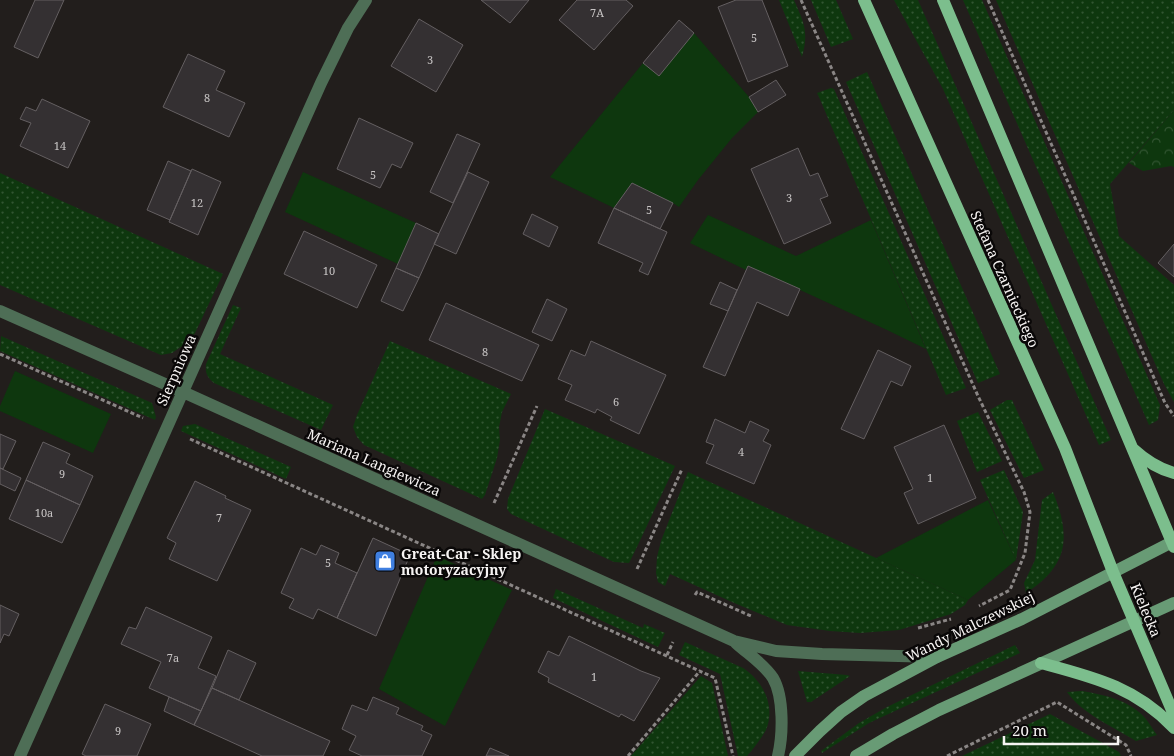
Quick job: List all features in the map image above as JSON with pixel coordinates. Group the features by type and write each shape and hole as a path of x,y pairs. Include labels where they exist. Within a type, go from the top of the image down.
{"main road":[{"name":"Stefana Czarnieckiego","path":"864,0 1065,448 1113,572"},
{"path":"943,0 1131,448 1173,543"},
{"path":"1131,448 1145,459 1174,473"},
{"name":"Wandy Malczewskiej","path":"795,756 841,712 864,696 937,657 1022,619 1173,543"},
{"name":"Kielecka","path":"1113,572 1174,715"},
{"path":"856,756 939,710 1174,603"},
{"path":"1041,663 1096,678 1125,690 1148,704 1174,728"}],"street":[{"name":"Sierpniowa","path":"20,756 321,83 348,28 366,0"},
{"name":"Mariana Langiewicza","path":"0,311 734,641 776,651 937,657"},
{"name":"Mariana Langiewicza","path":"734,641 758,662 773,679 779,697 782,724 778,756"}],"path":[{"path":"801,0 978,396 1024,492 1030,512 1025,552 1010,590 979,607"},
{"path":"988,0 1165,403 1174,416"},
{"path":"0,354 167,428 715,678 733,756"},
{"path":"483,527 538,406"},
{"path":"627,592 682,469"},
{"path":"667,655 697,592 754,617"},
{"path":"910,630 955,618"},
{"path":"628,756 700,671"},
{"path":"947,756 1057,702 1126,745 1131,756"}],"green space":[{"path":"779,0 794,0 805,34 802,57"},
{"path":"811,0 836,0 853,39 831,47"},
{"path":"894,0 918,0 1111,440 1099,445 943,89"},
{"path":"963,0 982,0 1160,405 1158,420 1149,425"},
{"path":"996,0 1174,0 1174,110 1110,184 1119,236 1174,285 1174,402 1164,384"},
{"path":"694,33 749,97 758,112 732,138 679,207 632,183 614,208 550,177 643,63 659,75"},
{"path":"867,72 1000,374 978,383 846,82"},
{"path":"831,88 834,89 966,388 946,395 817,93"},
{"path":"1174,110 1174,167 1143,171 1129,163"},
{"path":"303,172 416,223 398,264 285,212"},
{"path":"0,173 223,274 195,333 185,344 172,353 161,355 0,285"},
{"path":"708,215 796,256 871,220 926,349 748,266 746,270 690,243"},
{"path":"233,305 241,308 220,354 333,405 321,430 214,383 208,377 206,364"},
{"path":"1,336 152,403 156,417 155,420 0,351"},
{"path":"390,341 511,394 502,412 497,458 482,499 364,445 357,437 353,427 357,415"},
{"path":"15,371 111,414 93,453 0,411 0,406"},
{"path":"1007,400 1012,400 1044,470 1024,478 990,410"},
{"path":"545,409 675,466 629,563 614,562 511,514 507,509 508,499"},
{"path":"978,412 1002,461 977,472 957,421"},
{"path":"195,424 291,467 286,479 181,431 183,426"},
{"path":"1004,470 1023,512 1016,560 980,480"},
{"path":"688,472 968,600 965,605 951,614 899,630 860,633 787,625 670,574 665,586 658,582 656,573 657,557 661,541"},
{"path":"1053,492 1062,523 1064,536 1062,549 1058,561 1051,572 1026,593 1024,583 1035,560 1042,500"},
{"path":"988,500 1016,560 968,600 876,558"},
{"path":"437,556 512,590 445,726 379,689"},
{"path":"556,589 643,628 644,624 665,633 658,647 553,598"},
{"path":"685,642 743,668 762,687 768,703 769,721 766,730 747,756 738,756 720,674 679,655"},
{"path":"1015,645 1020,653 869,723 822,753 821,751 859,723 887,707"},
{"path":"798,671 850,676 811,702 807,702"},
{"path":"701,676 712,683 728,756 631,756"},
{"path":"1082,691 1117,699 1132,707 1146,719 1157,735 1136,741 1089,713 1073,700 1067,692"},
{"path":"1050,714 1119,752 1121,756 962,756"}],"building":[{"path":"35,0 64,0 38,58 14,47"},
{"path":"481,0 529,0 510,23"},
{"path":"577,0 626,0 633,6 594,50 559,20"},
{"path":"736,0 762,0 788,66 748,82 718,7"},
{"path":"419,19 463,45 436,92 391,66"},
{"path":"679,20 694,33 659,76 643,63"},
{"path":"188,54 225,71 216,90 245,103 229,137 163,107"},
{"path":"776,80 786,95 758,112 749,97"},
{"path":"42,99 90,121 68,168 20,146 31,123 20,119 26,107 36,111"},
{"path":"359,118 413,143 401,168 392,164 380,188 337,169"},
{"path":"457,134 480,144 453,203 430,192"},
{"path":"798,148 810,176 818,173 828,196 820,199 831,223 784,244 751,169"},
{"path":"168,161 191,171 170,220 147,210"},
{"path":"192,169 221,182 198,235 169,222"},
{"path":"468,172 489,182 456,254 434,244"},
{"path":"632,183 673,203 660,229 614,208"},
{"path":"614,208 667,232 648,275 639,271 643,263 598,243"},
{"path":"532,214 558,227 549,247 523,234"},
{"path":"416,223 439,234 419,278 396,268"},
{"path":"304,231 377,265 357,308 284,274"},
{"path":"1174,244 1174,277 1158,263"},
{"path":"748,266 800,289 788,316 757,302 725,376 703,367"},
{"path":"396,268 419,278 403,311 381,301"},
{"path":"720,282 737,290 728,311 710,304"},
{"path":"547,299 567,309 552,341 532,332"},
{"path":"446,303 539,345 522,381 429,340"},
{"path":"591,341 666,375 639,434 610,420 612,417 597,409 595,413 565,400 572,385 558,379 571,350 585,356"},
{"path":"878,350 911,366 902,386 891,381 864,439 841,429"},
{"path":"715,419 745,433 750,421 769,430 763,441 771,445 754,484 706,463 714,445 706,442"},
{"path":"944,425 976,498 918,524 904,493 913,489 894,447"},
{"path":"0,434 16,441 3,469 0,468"},
{"path":"43,442 70,454 66,463 93,476 80,505 26,480"},
{"path":"0,468 21,478 15,491 0,484"},
{"path":"26,480 80,505 62,543 9,519"},
{"path":"195,481 251,510 217,581 169,559 176,543 167,538"},
{"path":"373,538 410,555 376,636 337,618"},
{"path":"321,545 339,553 335,563 357,573 337,618 318,609 313,619 289,608 294,599 281,593 301,548 316,555"},
{"path":"0,605 19,614 9,636 4,634 0,643"},
{"path":"146,607 212,637 198,668 216,676 201,711 149,688 161,662 121,644 129,627 136,629"},
{"path":"569,636 641,671 660,678 634,721 621,714 619,717 548,682 549,678 538,672 548,651 559,656"},
{"path":"228,650 256,663 239,700 212,688"},
{"path":"212,688 330,741 323,756 262,756 194,725"},
{"path":"169,697 201,711 194,725 164,711"},
{"path":"373,697 399,708 396,714 423,726 421,730 432,735 422,756 362,756 349,750 356,736 342,729 352,705 367,711"},
{"path":"105,704 151,724 137,756 86,756 82,754"},
{"path":"490,748 509,756 486,756"}],"place":[{"name":"Great-Car - Sklep motoryzacyjny","path":"385,561"}]}
